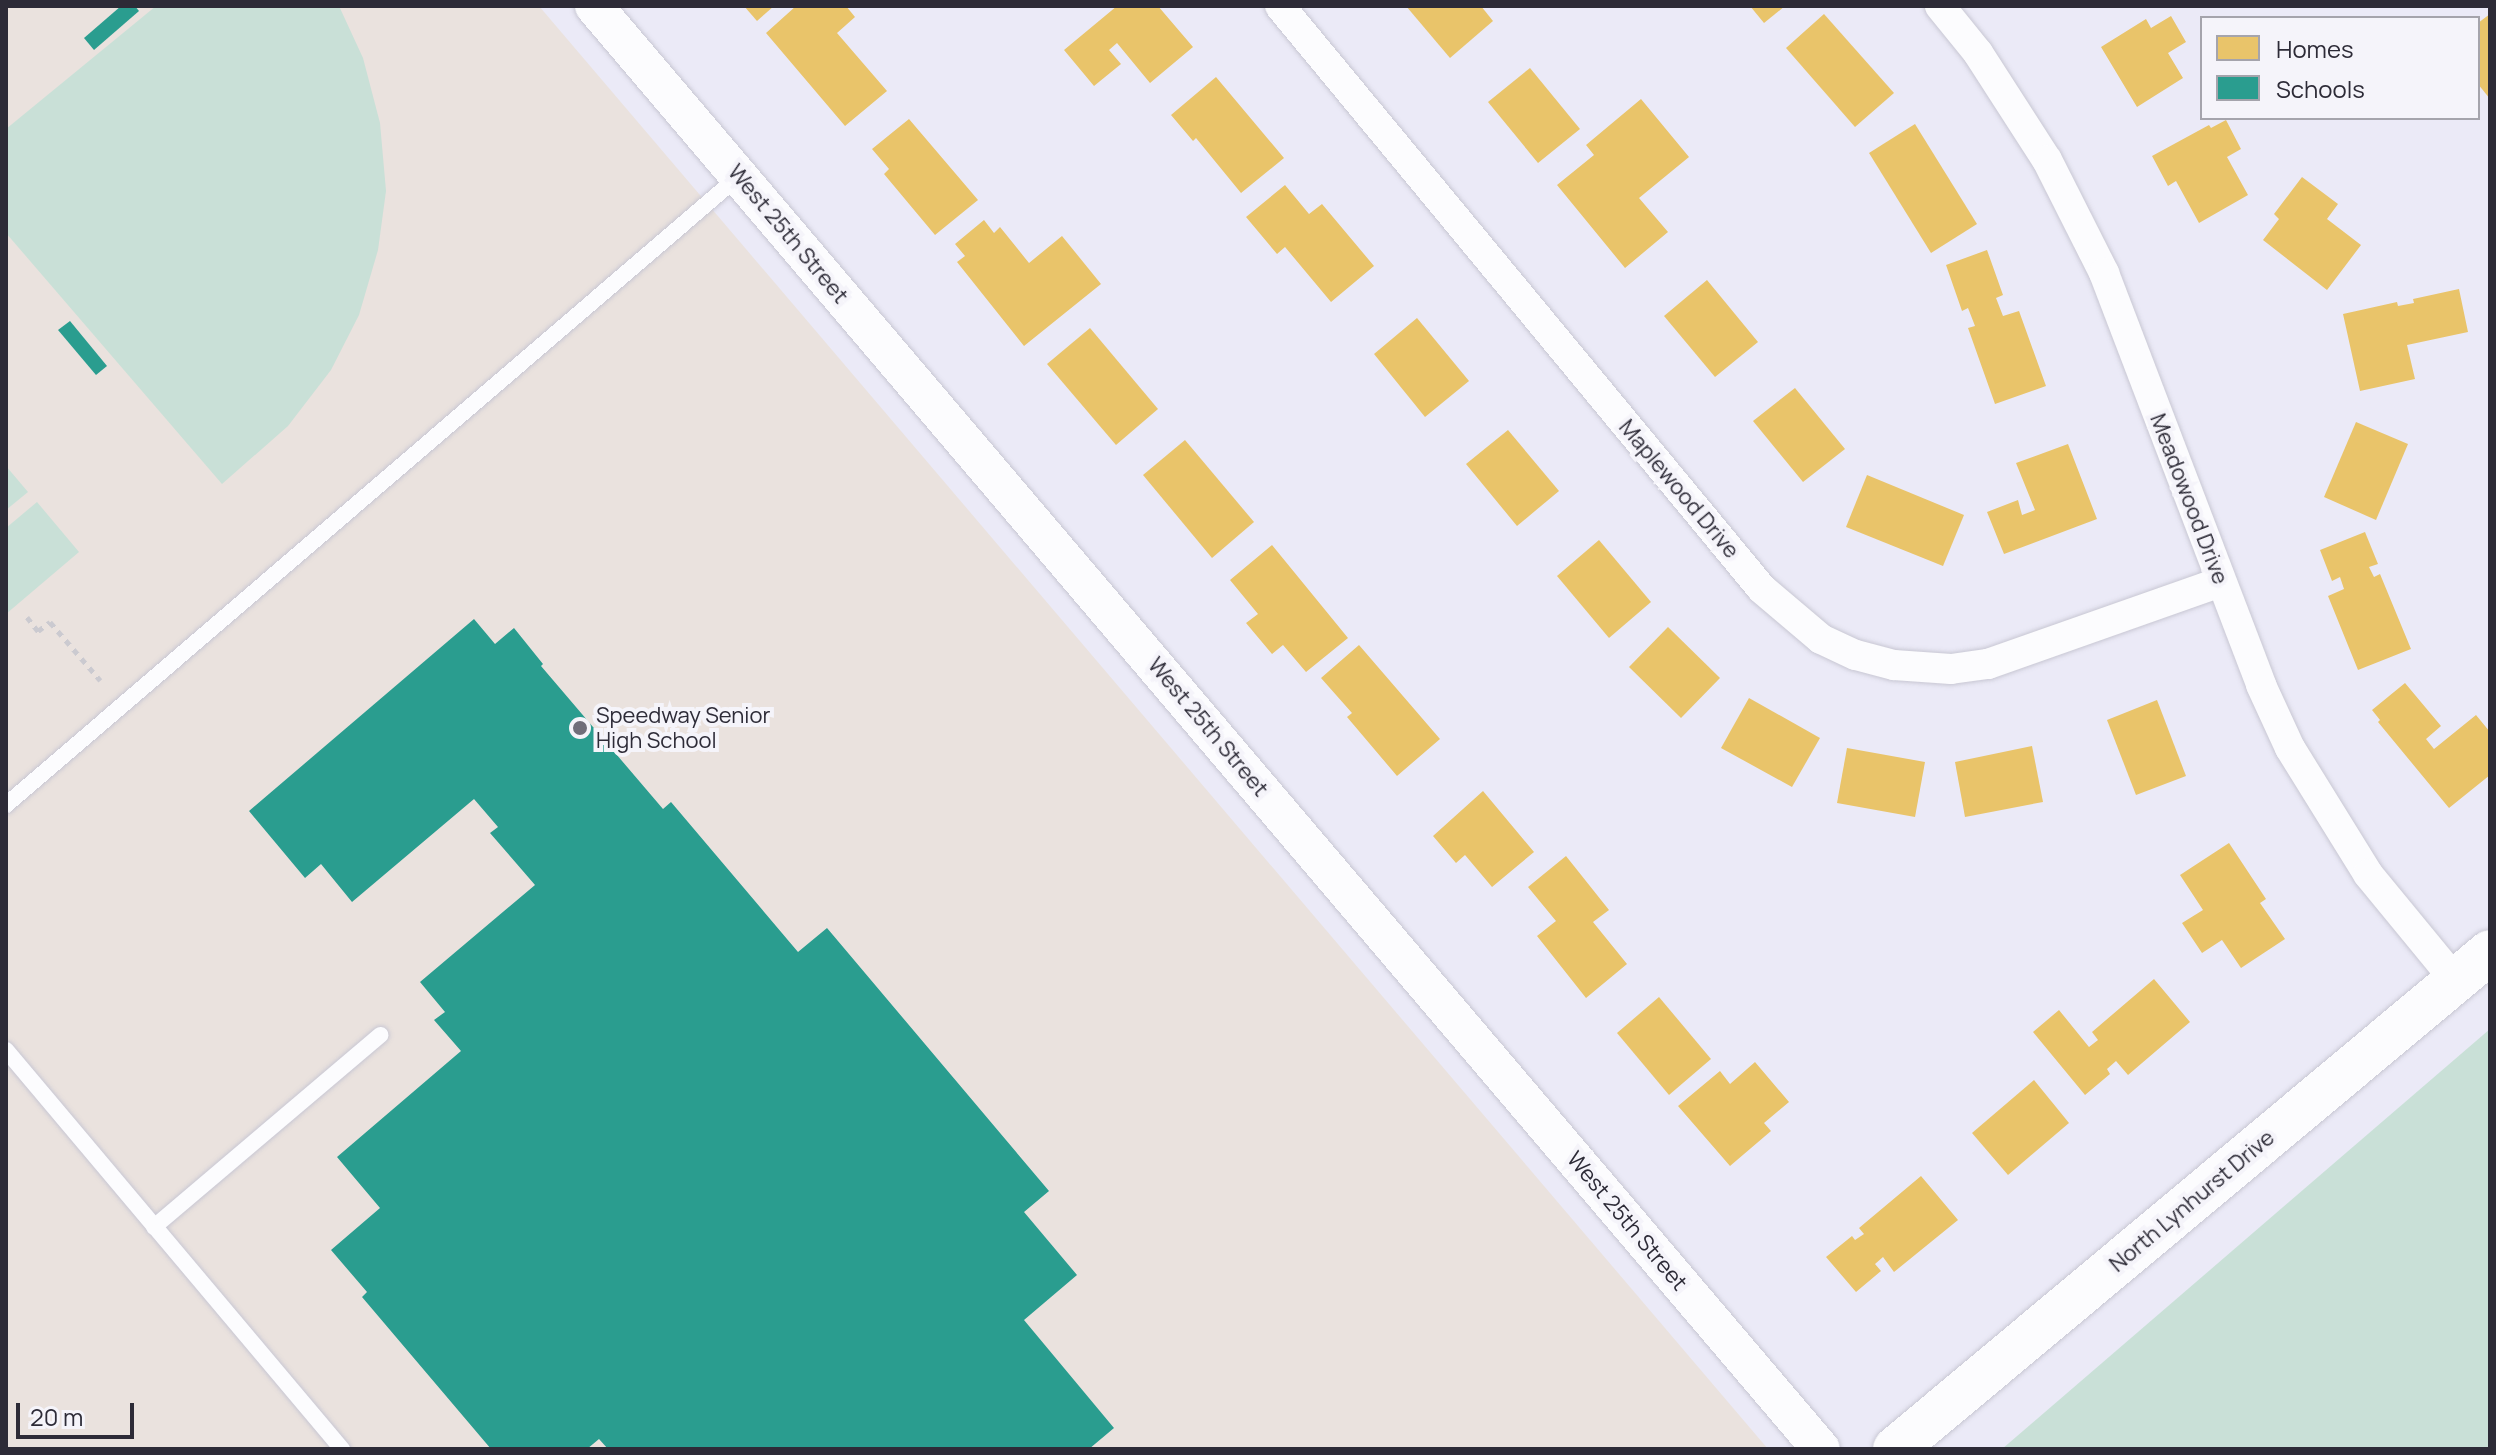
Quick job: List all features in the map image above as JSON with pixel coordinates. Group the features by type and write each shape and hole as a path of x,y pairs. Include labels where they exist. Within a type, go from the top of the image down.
{"main road":[{"name":"North Lynhurst Drive","path":"1895,1449 2490,952"}],"street":[{"name":"West 25th Street","path":"594,6 1821,1449"},
{"name":"Maplewood Drive","path":"1280,6 1762,589 1821,639 1856,655 1912,668 1951,669 1988,664 2221,582"},
{"name":"Meadowood Drive","path":"1940,6 1978,53 2065,191 2104,273 2271,709 2301,769 2376,885 2456,981"}],"lane":[{"path":"6,805 739,176"},
{"path":"154,1227 380,1035"},
{"path":"6,1050 342,1449"}],"path":[{"path":"27,617 38,631 50,622 100,680"}],"shaded area":[{"name":"Speedway Senior High School","path":"6,6 539,6 1768,1449 6,1449"}],"green space":[{"path":"156,6 339,6 363,58 380,123 386,191 378,250 359,315 331,370 288,426 222,484 6,233 6,129"},
{"path":"6,466 28,492 6,510"},
{"path":"37,502 79,552 6,614 6,528"},
{"path":"2490,1029 2490,1449 2002,1449"}],"building: Homes":[{"path":"744,6 774,6 757,21"},
{"path":"796,6 846,6 855,17 837,33 887,91 845,126 766,33"},
{"path":"1117,6 1158,6 1193,47 1150,83 1117,43 1109,50 1121,64 1094,86 1064,50"},
{"path":"1406,6 1481,6 1493,21 1450,58"},
{"path":"1750,6 1785,6 1764,23"},
{"path":"1824,14 1894,93 1855,127 1786,48"},
{"path":"2490,14 2490,99 2480,86 2480,22"},
{"path":"2171,16 2186,42 2168,53 2183,78 2137,107 2101,47 2146,19 2151,28"},
{"path":"1530,68 1580,129 1538,163 1488,102"},
{"path":"1216,77 1284,158 1241,193 1196,138 1193,141 1171,115"},
{"path":"1641,99 1689,157 1639,198 1668,232 1625,268 1557,185 1594,155 1586,145"},
{"path":"909,119 978,200 935,235 884,174 889,169 872,149"},
{"path":"2226,120 2241,149 2227,157 2248,195 2199,223 2176,181 2168,186 2152,156 2209,125 2211,128"},
{"path":"1915,124 1977,224 1931,253 1869,153"},
{"path":"2302,177 2338,204 2327,219 2361,245 2327,290 2263,240 2279,219 2274,214"},
{"path":"1285,185 1309,214 1322,204 1374,266 1331,302 1285,247 1277,254 1246,217"},
{"path":"984,220 994,233 1000,227 1029,263 1062,236 1101,284 1024,346 957,262 965,256 955,244"},
{"path":"1987,250 2003,295 1996,298 2003,316 2019,311 2046,386 1995,404 1968,328 1975,326 1968,308 1962,311 1946,265"},
{"path":"1707,280 1758,342 1715,377 1664,316"},
{"path":"2459,289 2468,332 2407,345 2415,379 2360,391 2343,314 2397,302 2398,306 2414,303 2413,299"},
{"path":"1417,318 1469,381 1425,417 1374,354"},
{"path":"1090,328 1158,409 1116,445 1047,364"},
{"path":"1795,388 1845,449 1803,482 1753,421"},
{"path":"2356,422 2408,444 2376,520 2324,497"},
{"path":"1508,430 1559,491 1517,526 1466,464"},
{"path":"1185,440 1254,522 1212,558 1143,475"},
{"path":"2068,444 2097,519 2004,554 1987,512 2018,500 2022,515 2035,510 2016,463"},
{"path":"1867,475 1964,515 1943,566 1846,527"},
{"path":"2365,532 2378,564 2369,567 2374,577 2380,574 2411,649 2358,670 2328,596 2344,589 2340,577 2332,581 2320,550"},
{"path":"1599,540 1651,602 1609,638 1557,576"},
{"path":"1272,545 1348,638 1306,672 1283,645 1272,654 1246,623 1258,614 1230,580"},
{"path":"1668,627 1720,678 1681,718 1629,667"},
{"path":"1359,645 1440,739 1397,776 1347,717 1352,713 1321,678"},
{"path":"2405,683 2441,726 2426,739 2434,749 2476,715 2490,732 2490,775 2449,808 2378,722 2380,720 2372,710"},
{"path":"1749,698 1820,738 1792,787 1721,748"},
{"path":"2157,700 2186,776 2136,795 2107,720"},
{"path":"2032,746 2043,802 1965,817 1955,762"},
{"path":"1847,748 1925,762 1915,817 1837,803"},
{"path":"1483,791 1534,852 1492,887 1465,855 1456,863 1433,836"},
{"path":"2229,843 2266,899 2260,903 2285,939 2241,968 2222,940 2202,953 2182,923 2203,910 2180,875"},
{"path":"1566,856 1609,910 1593,922 1627,964 1586,998 1537,936 1556,921 1528,887"},
{"path":"2154,979 2190,1022 2128,1075 2116,1061 2107,1069 2110,1074 2085,1095 2033,1032 2059,1010 2089,1047 2098,1040 2092,1032"},
{"path":"1659,997 1711,1059 1669,1095 1617,1033"},
{"path":"1755,1062 1789,1102 1764,1123 1771,1131 1730,1166 1678,1106 1720,1071 1730,1084"},
{"path":"2034,1080 2069,1123 2008,1175 1972,1133"},
{"path":"1921,1176 1958,1220 1894,1272 1883,1257 1875,1264 1881,1271 1856,1292 1826,1257 1852,1236 1855,1240 1864,1234 1859,1228"}],"building: Schools":[{"path":"121,6 135,6 139,11 94,50 84,38"},
{"path":"70,321 107,366 96,375 58,330"},
{"name":"Speedway Senior High School","path":"474,619 495,644 514,628 543,664 541,666 663,809 671,802 798,952 827,928 1049,1191 1024,1212 1077,1275 1024,1320 1114,1428 1089,1449 608,1449 599,1439 587,1449 491,1449 362,1297 367,1292 331,1250 380,1208 337,1157 461,1051 434,1020 445,1012 420,982 535,885 490,833 498,827 474,799 352,902 321,864 305,878 249,811"}],"place":[{"name":"Speedway Senior High School","path":"580,728"}]}
